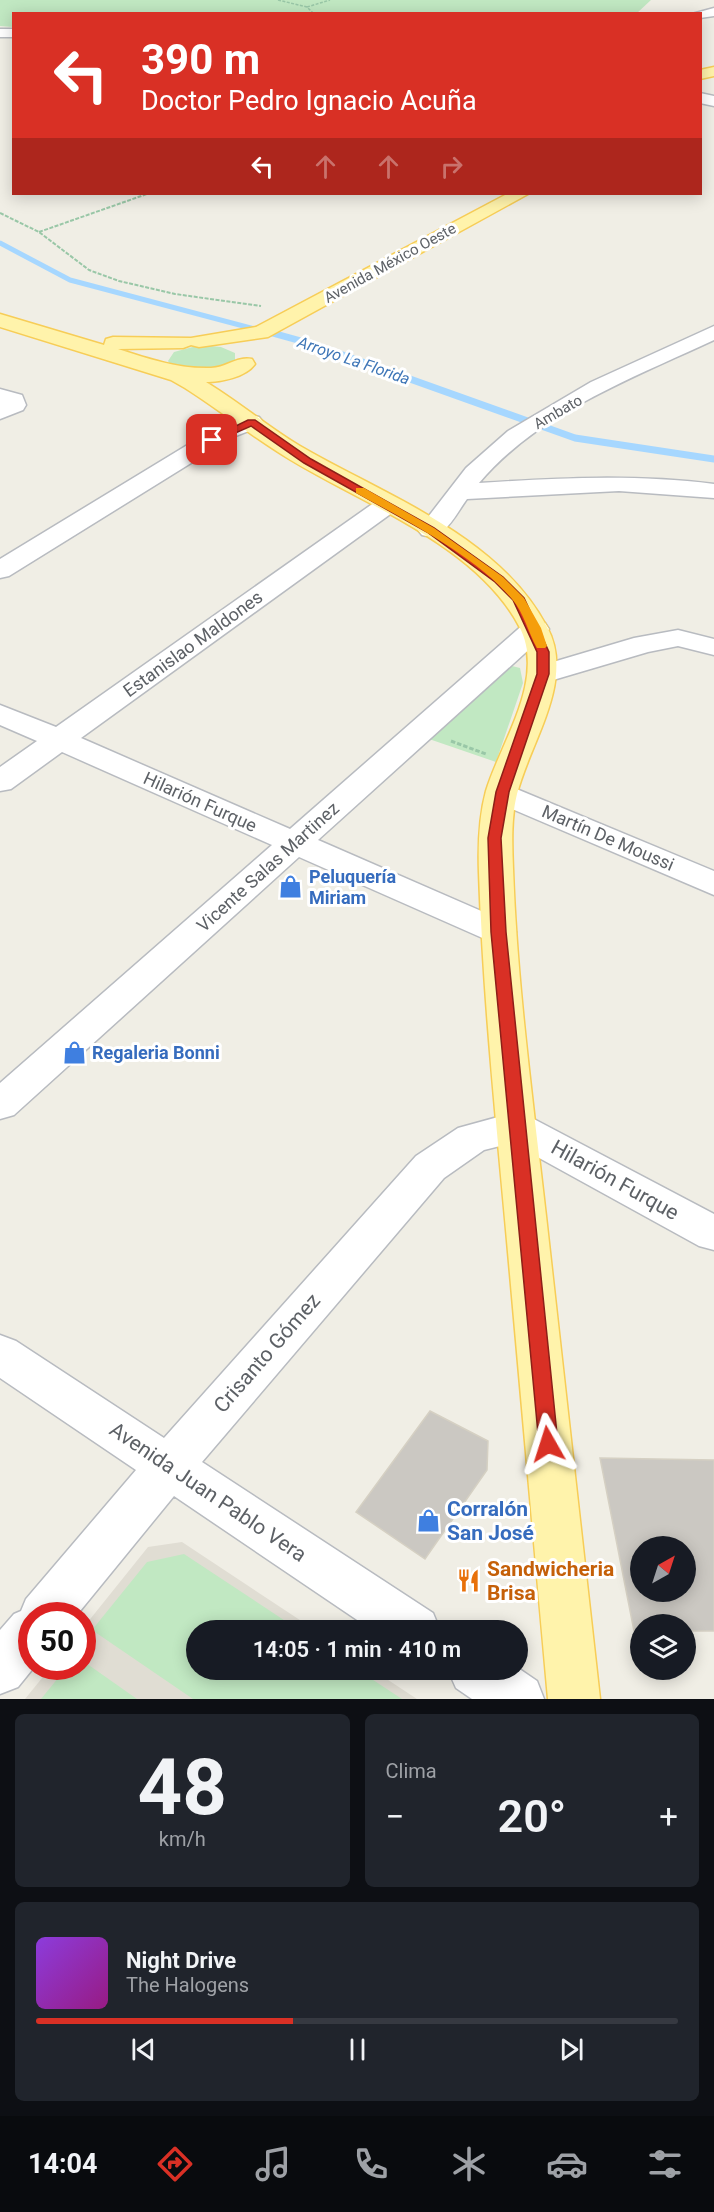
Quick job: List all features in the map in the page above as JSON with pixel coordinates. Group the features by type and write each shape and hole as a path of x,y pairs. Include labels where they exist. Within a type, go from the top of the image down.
{"main road":[{"name":"Avenida México Oeste","path":"191,342 270,328 517,195"},
{"path":"0,320 170,372 218,375 245,361 270,328"},
{"path":"55,336 122,343 191,342 231,345 241,350 245,361 243,387 251,422"},
{"path":"191,342 166,348 159,354 157,363 291,450 431,530 499,579 518,598 535,628 543,652 543,674 507,778 494,838 499,932 516,1126 574,1699"}],"street":[{"name":"Ambato","path":"431,530 492,456 526,430 605,385 714,332"},
{"path":"683,347 714,358"},
{"path":"0,396 14,400 15,405 0,412"},
{"path":"0,570 225,432 251,422"},
{"path":"460,492 579,484 641,484 714,491"},
{"name":"Estanislao Maldones","path":"0,782 387,505"},
{"name":"Vicente Salas Martinez","path":"0,1105 535,628"},
{"path":"543,674 644,644 678,638 714,646"},
{"name":"Hilarión Furque","path":"0,714 499,932"},
{"name":"Martín De Moussi","path":"507,778 714,884"},
{"name":"Hilarión Furque","path":"516,1126 714,1234"},
{"name":"Crisanto Gómez","path":"57,1602 169,1466 430,1167 472,1138 516,1126"},
{"name":"Avenida Juan Pablo Vera","path":"0,1354 400,1620"},
{"path":"0,1669 18,1648"},
{"path":"489,1680 518,1699"}],"path":[{"path":"278,0 307,7 330,0"},
{"path":"307,7 312,12"},
{"path":"39,232 144,195"},
{"path":"0,213 39,232 89,270 119,281 175,294 300,313"},
{"path":"422,731 507,778"}],"shaded area":[{"path":"182,1542 300,1620 186,1620 186,1680 388,1680 417,1699 25,1699 40,1680 96,1680 96,1612 148,1547"}],"green space":[{"path":"0,0 651,0 638,12 12,12 12,27 0,26"},
{"path":"200,345 221,347 235,353 235,362 211,372 171,365 168,361 174,352"},
{"path":"512,666 520,668 523,683 496,762 429,739"},
{"path":"184,1554 284,1620 186,1620 186,1680 373,1680 402,1699 193,1699 96,1633 96,1625 147,1562"},
{"path":"96,1670 137,1699 41,1699 56,1680 96,1680"}],"building":[{"path":"430,1411 488,1441 487,1470 425,1559 356,1512"},
{"path":"600,1458 714,1460 714,1631 696,1631 696,1614 631,1614"}],"waterway":[{"name":"Arroyo La Florida","path":"0,243 70,280 270,333"},
{"name":"Arroyo La Florida","path":"265,331 312,344 575,438 714,459"}],"slow traffic":[{"path":"360,490 431,530 499,579 518,598 535,628 541,646"}],"place":[{"name":"Peluquería Miriam","path":"291,887"},
{"name":"Regaleria Bonni","path":"74,1053"},
{"name":"Corralón San José","path":"429,1521"},
{"name":"Sandwicheria Brisa","path":"469,1581"}],"route":[{"path":"212,440 225,432 251,422 308,461 431,530 453,545 499,579 518,598 535,628 543,652 543,674 502,792 494,838 499,932 516,1126 548,1444"}]}
